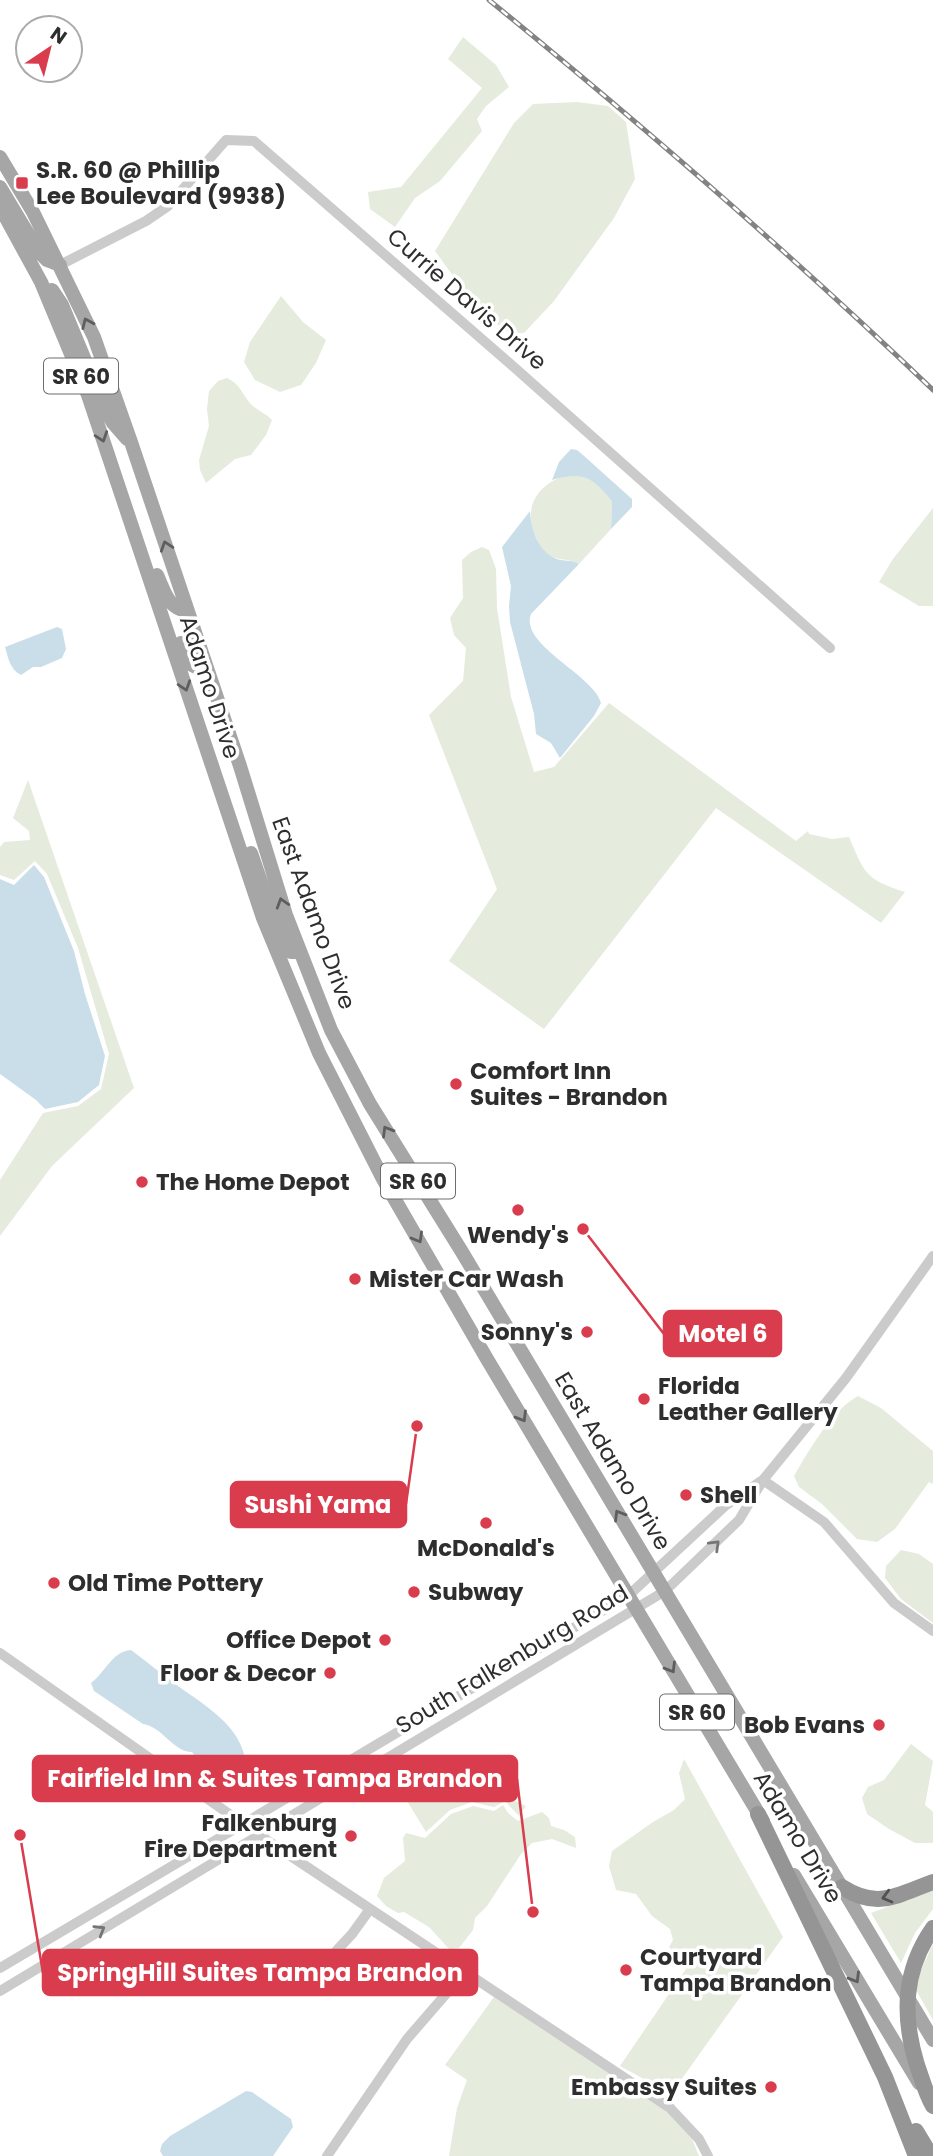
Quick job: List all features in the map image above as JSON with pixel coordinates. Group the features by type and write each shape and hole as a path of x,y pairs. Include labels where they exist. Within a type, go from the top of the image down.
{"highway":[{"path":"758,1814 886,2077 931,2156"},
{"path":"842,1887 861,1898 877,1900 933,1882"},
{"path":"932,2104 909,2036 906,1996 918,1951 933,1928"},
{"path":"886,2077 916,2156"}],"main road":[{"name":"Adamo Drive","path":"0,157 33,212 94,338 187,611"},
{"path":"0,187 39,252 47,260 60,265"},
{"name":"Adamo Drive","path":"0,207 41,282 88,395 278,960 319,1054 383,1179 493,1369 932,2104"},
{"path":"41,282 51,289 62,305 104,406 121,434 131,442"},
{"path":"141,553 157,574 167,599 173,606 187,611"},
{"name":"East Adamo Drive","path":"187,611 299,952 331,1030 358,1082 654,1573"},
{"path":"166,629 177,634 190,664 208,673"},
{"path":"226,808 239,820 282,942 291,952 299,952"},
{"path":"278,960 292,972 337,1068 345,1078 358,1082"},
{"name":"Adamo Drive","path":"654,1573 933,2040"}],"street":[{"name":"Currie Davis Drive","path":"60,265 146,221 167,206 226,140 254,141 830,648"},
{"name":"South Falkenburg Road","path":"0,1991 665,1591 739,1520 763,1480 846,1378 933,1256"},
{"name":"South Falkenburg Road","path":"0,1968 629,1595 725,1506 763,1480"},
{"path":"763,1480 824,1522 894,1604 933,1632"},
{"path":"0,1653 259,1835 670,2108 699,2139 708,2156"},
{"path":"426,1714 434,1730"},
{"path":"322,1776 333,1792"},
{"path":"313,1976 352,1934 370,1909"},
{"path":"333,2154 407,2039 465,1972"}],"shaded area":[{"path":"463,37 496,65 509,87 486,106 477,119 482,131 440,181 415,198 395,227 370,209 368,192 401,187 482,88 448,59"},
{"path":"577,102 608,106 626,122 635,179 614,218 554,301 524,333 510,334 478,310 435,251 514,123 533,104"},
{"path":"281,296 303,322 326,340 316,363 301,385 280,392 255,380 244,362 250,342"},
{"path":"227,378 236,384 253,406 272,420 266,435 251,455 235,459 206,483 199,460 209,426 209,391 218,381"},
{"path":"567,475 593,481 612,502 611,529 579,564 547,554 535,535 532,524 532,506 541,490"},
{"path":"933,508 933,606 919,606 879,582 893,559"},
{"path":"482,547 489,550 496,569 497,608 511,697 534,772 554,767 609,703 796,841 808,831 809,834 832,839 849,837 868,874 905,892 881,923 716,808 544,1029 449,961 497,889 429,715 463,681 466,648 454,635 450,618 463,598 462,560"},
{"path":"28,780 134,1088 52,1166 0,1236 0,1180 43,1113 78,1106 101,1089 109,1054 78,948 47,874 35,861 14,880 0,875 0,847 4,842 30,840 29,831 13,818"},
{"path":"858,1396 881,1408 933,1451 933,1484 929,1482 895,1529 877,1542 857,1539 822,1504 799,1487 794,1476 830,1421 848,1402"},
{"path":"901,1550 919,1554 933,1564 933,1623 901,1599 885,1578 886,1566"},
{"path":"911,1744 933,1761 925,1805 933,1812 933,1843 915,1843 889,1829 867,1814 862,1798 868,1787 884,1780"},
{"path":"684,1759 783,1937 671,2094 620,2066 686,1969 679,1956 669,1947 673,1940 670,1929 652,1916 636,1894 616,1890 609,1866 612,1851 674,1810 685,1799 679,1773"},
{"path":"432,1763 526,1806 519,1816 505,1801 494,1807 472,1802 450,1810 426,1832 399,1788"},
{"path":"503,1805 518,1821 542,1812 549,1818 551,1826 575,1837 576,1848 552,1839 532,1843 521,1854 487,1906 475,1918 473,1930 459,1948 450,1950 429,1927 404,1912 398,1913 386,1906 377,1896 384,1878 405,1861 403,1838 406,1833 425,1838 451,1814 473,1806 494,1811"},
{"path":"933,1890 933,1909 915,1933 901,1963 871,1913"},
{"path":"933,1944 933,2020 916,1990 920,1972"},
{"path":"494,1997 667,2112 692,2139 699,2156 449,2156 457,2108 467,2080 445,2065"}],"water":[{"path":"571,449 577,450 632,499 632,507 611,529 612,502 593,482 579,476 552,480 559,462"},
{"path":"530,511 534,532 545,551 557,559 579,564 531,614 530,626 546,648 595,692 601,703 594,716 560,758 551,743 536,734 534,714 510,622 511,586 502,547"},
{"path":"57,627 62,629 66,649 62,658 41,667 33,667 21,675 17,673 10,663 5,647"},
{"path":"34,865 44,877 74,951 105,1056 99,1085 78,1102 45,1109 0,1074 0,879 14,885"},
{"path":"131,1650 229,1727 243,1751 246,1765 240,1770 197,1759 192,1752 179,1748 156,1730 94,1691 91,1683 118,1654"},
{"path":"246,2091 252,2092 291,2119 293,2127 273,2156 163,2156 160,2151 162,2144 170,2136"}],"railway":[{"path":"489,0 715,191 933,390"}],"place":[{"name":"S.R. 60 @ Phillip Lee Boulevard (9938)","path":"22,183"},
{"name":"Comfort Inn Suites - Brandon","path":"456,1084"},
{"name":"The Home Depot","path":"142,1182"},
{"name":"Wendy's","path":"518,1210"},
{"name":"Motel 6","path":"583,1229"},
{"name":"Mister Car Wash","path":"355,1279"},
{"name":"Sonny's","path":"587,1332"},
{"name":"Florida Leather Gallery","path":"644,1399"},
{"name":"Sushi Yama","path":"417,1426"},
{"name":"Shell","path":"686,1495"},
{"name":"McDonald's","path":"486,1523"},
{"name":"Old Time Pottery","path":"54,1583"},
{"name":"Subway","path":"414,1592"},
{"name":"Office Depot","path":"385,1640"},
{"name":"Floor & Decor","path":"330,1673"},
{"name":"Bob Evans","path":"879,1725"},
{"name":"SpringHill Suites Tampa Brandon","path":"20,1835"},
{"name":"Falkenburg Fire Department","path":"351,1836"},
{"name":"Fairfield Inn & Suites Tampa Brandon","path":"533,1912"},
{"name":"Courtyard Tampa Brandon","path":"626,1970"},
{"name":"Embassy Suites","path":"771,2087"}]}
